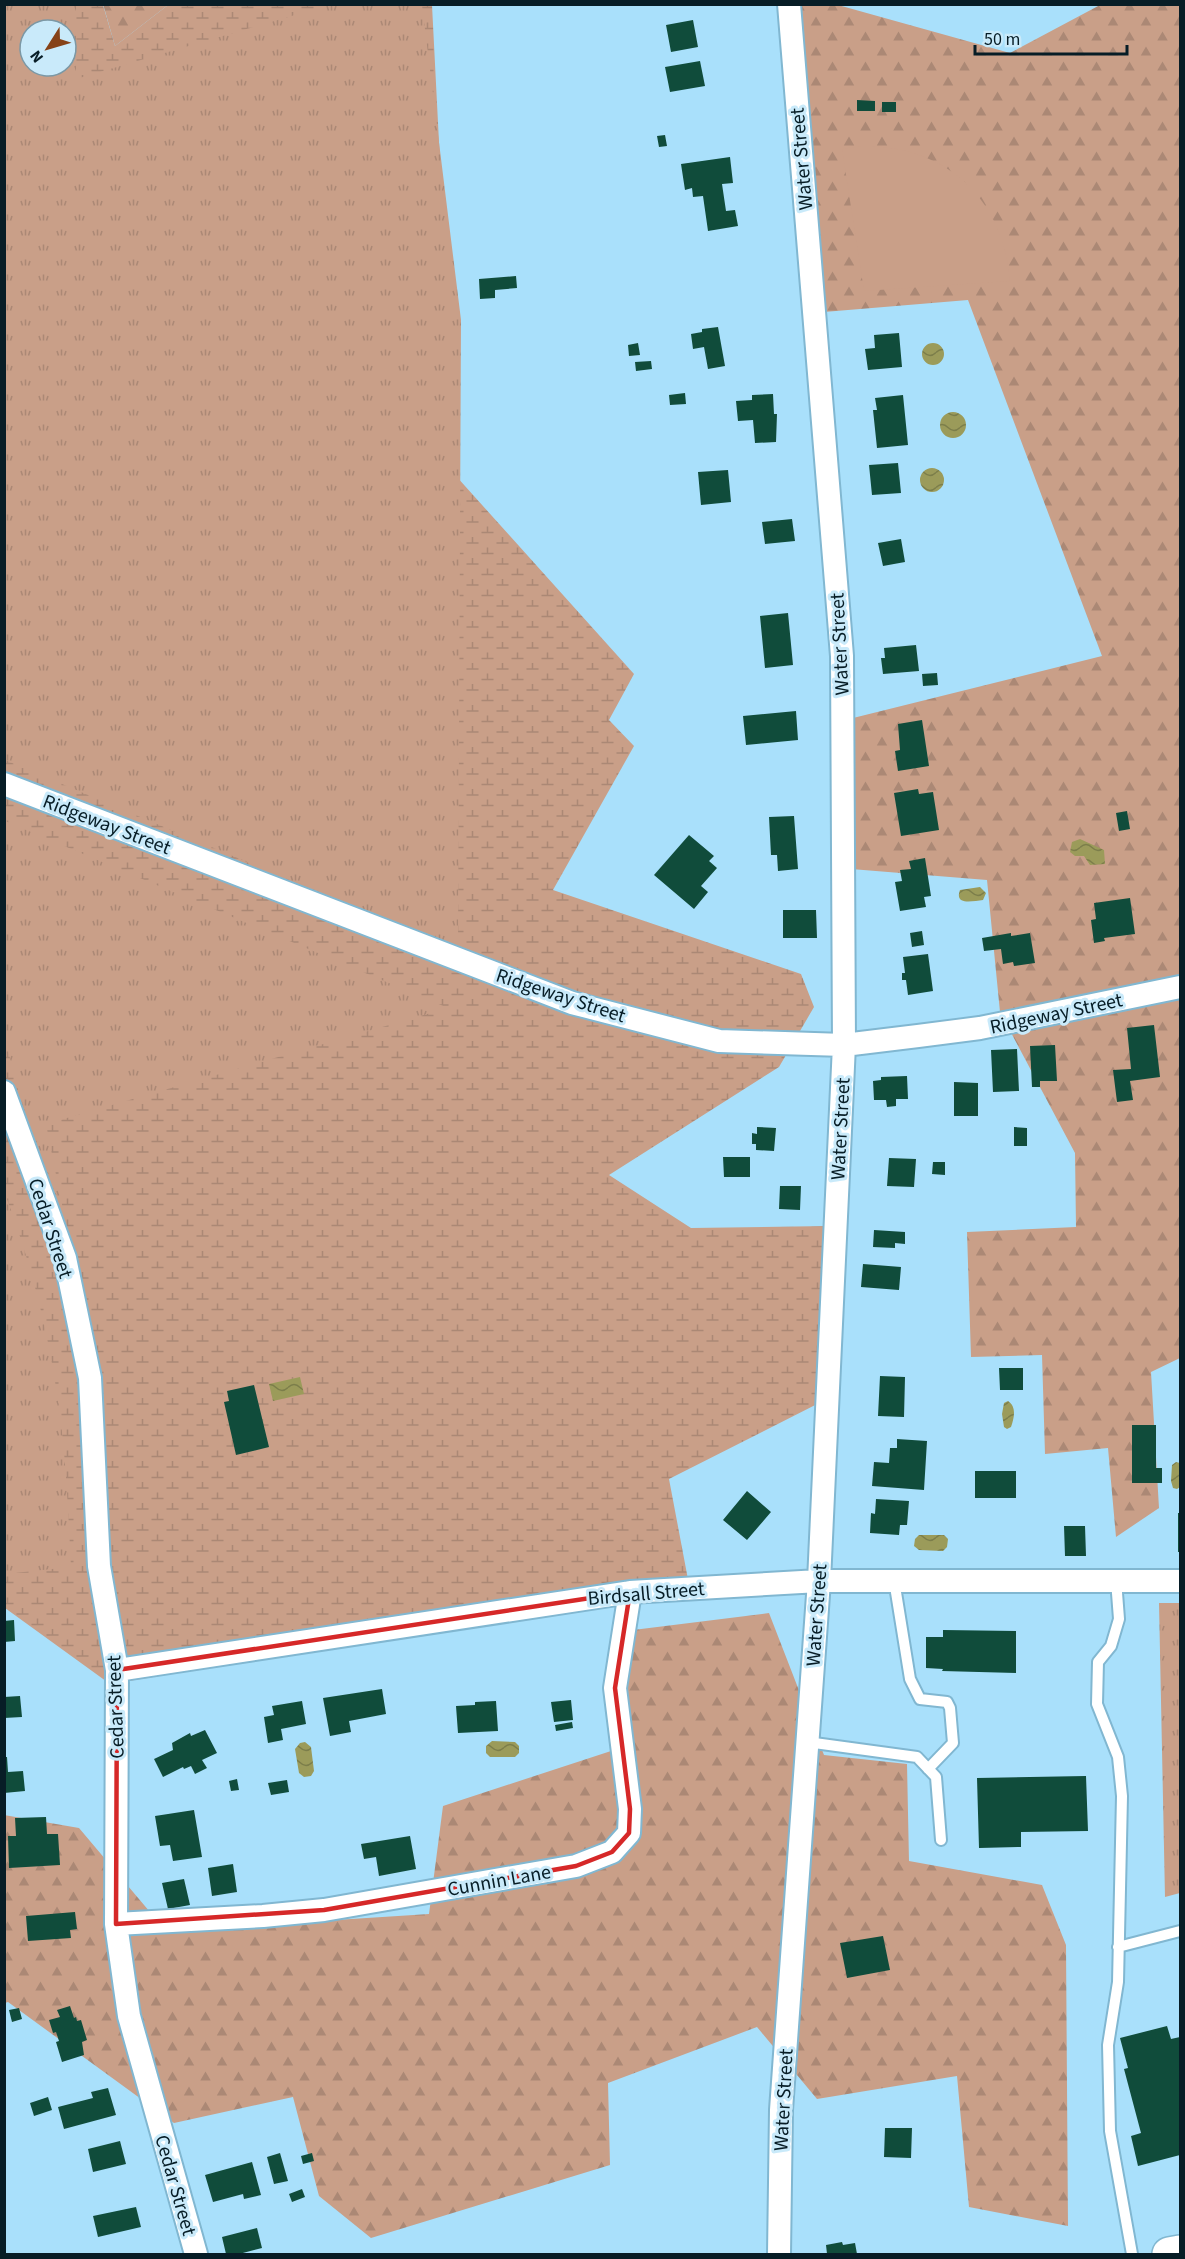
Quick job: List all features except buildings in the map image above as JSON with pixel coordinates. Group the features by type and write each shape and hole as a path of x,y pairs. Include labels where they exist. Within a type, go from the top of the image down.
{"highway":[{"path":"1168,2254 1180,2252"}],"street":[{"name":"Water Street","path":"779,2254 781,2110 819,1581 844,1045 842,656 789,4"},
{"name":"Ridgeway Street","path":"4,784 572,1003 719,1041 844,1045 980,1028 1180,987"},
{"name":"Cedar Street","path":"4,1092 65,1258 90,1378 99,1566 117,1670 116,1924 129,2016 196,2254"},
{"name":"Birdsall Street","path":"117,1670 630,1592 819,1581 1180,1581"},
{"name":"Cunnin Lane","path":"116,1924 263,1916 324,1910 576,1866 612,1852 629,1833 630,1821 615,1688 630,1592"}],"lane":[{"path":"894,1580 910,1679 920,1699 947,1702 950,1708 953,1743 928,1769"},
{"path":"1116,1580 1119,1619 1111,1646 1098,1662 1097,1704 1118,1756 1122,1796 1118,1982 1108,2045 1110,2131 1132,2254"},
{"path":"807,1742 917,1757 936,1777 941,1840"},
{"path":"1118,1947 1180,1931"}],"highlighted area":[{"path":"630,1592 615,1688 630,1809 629,1833 612,1852 576,1866 324,1910 116,1924 117,1670"}],"green space":[{"path":"103,4 168,5 115,46"},
{"path":"4,5 76,5 76,18 18,18 18,78 76,79 329,5 422,5 461,320 458,951 5,760"},
{"path":"5,5 103,5 115,46 168,5 432,5 456,476 634,674 609,720 634,746 553,890 801,974 814,1007 779,1067 609,1175 691,1228 828,1226 829,1398 669,1479 690,1590 110,1684 5,1608"},
{"path":"791,5 838,5 1010,53 1100,5 1180,5 1180,1358 1151,1372 1159,1508 1116,1537 1108,1448 1045,1454 1042,1355 971,1357 967,1232 1076,1227 1075,1153 1000,1012 987,880 851,869 841,721 1102,656 968,300 812,313"},
{"path":"861,146 891,148 919,155 943,166 964,182 982,201 996,224 1005,251 1010,281 864,291 842,149"},
{"path":"4,821 448,1008 46,1124 64,1215 20,1097 5,1039"},
{"path":"4,1191 36,1291 53,1368 65,1458 71,1567 5,1574"},
{"path":"1159,1603 1180,1603 1180,1893 1165,1897"},
{"path":"769,1613 824,1755 907,1764 909,1861 1042,1885 1066,1945 1068,2226 969,2207 957,2076 817,2099 757,2027 608,2083 610,2165 371,2238 319,2196 293,2097 174,2123 8,2002 5,2003 4,1815 79,1828 166,1931 429,1914 443,1806 611,1751 625,1631"}],"water":[{"path":"933,343 941,346 944,354 941,362 933,365 925,362 922,354 925,346"},
{"path":"953,412 962,416 966,425 962,434 953,438 944,434 940,425 944,416"},
{"path":"932,468 940,472 944,480 940,488 932,492 924,488 920,480 924,472"},
{"path":"1080,839 1104,850 1105,864 1090,865 1084,856 1075,856 1070,852 1072,842"},
{"path":"980,887 986,893 983,900 966,901 960,898 960,890"},
{"path":"300,1377 304,1394 273,1401 269,1384"},
{"path":"1008,1401 1013,1406 1014,1413 1011,1427 1007,1429 1004,1427 1002,1414 1004,1403"},
{"path":"1176,1462 1180,1463 1180,1487 1177,1489 1173,1488 1171,1481 1172,1465"},
{"path":"919,1535 944,1535 948,1539 947,1547 943,1551 919,1550 914,1546 915,1539"},
{"path":"492,1741 515,1742 519,1746 519,1753 515,1757 490,1757 486,1753 486,1746"},
{"path":"305,1742 311,1747 314,1771 311,1776 304,1777 299,1773 295,1749 300,1743"}]}
